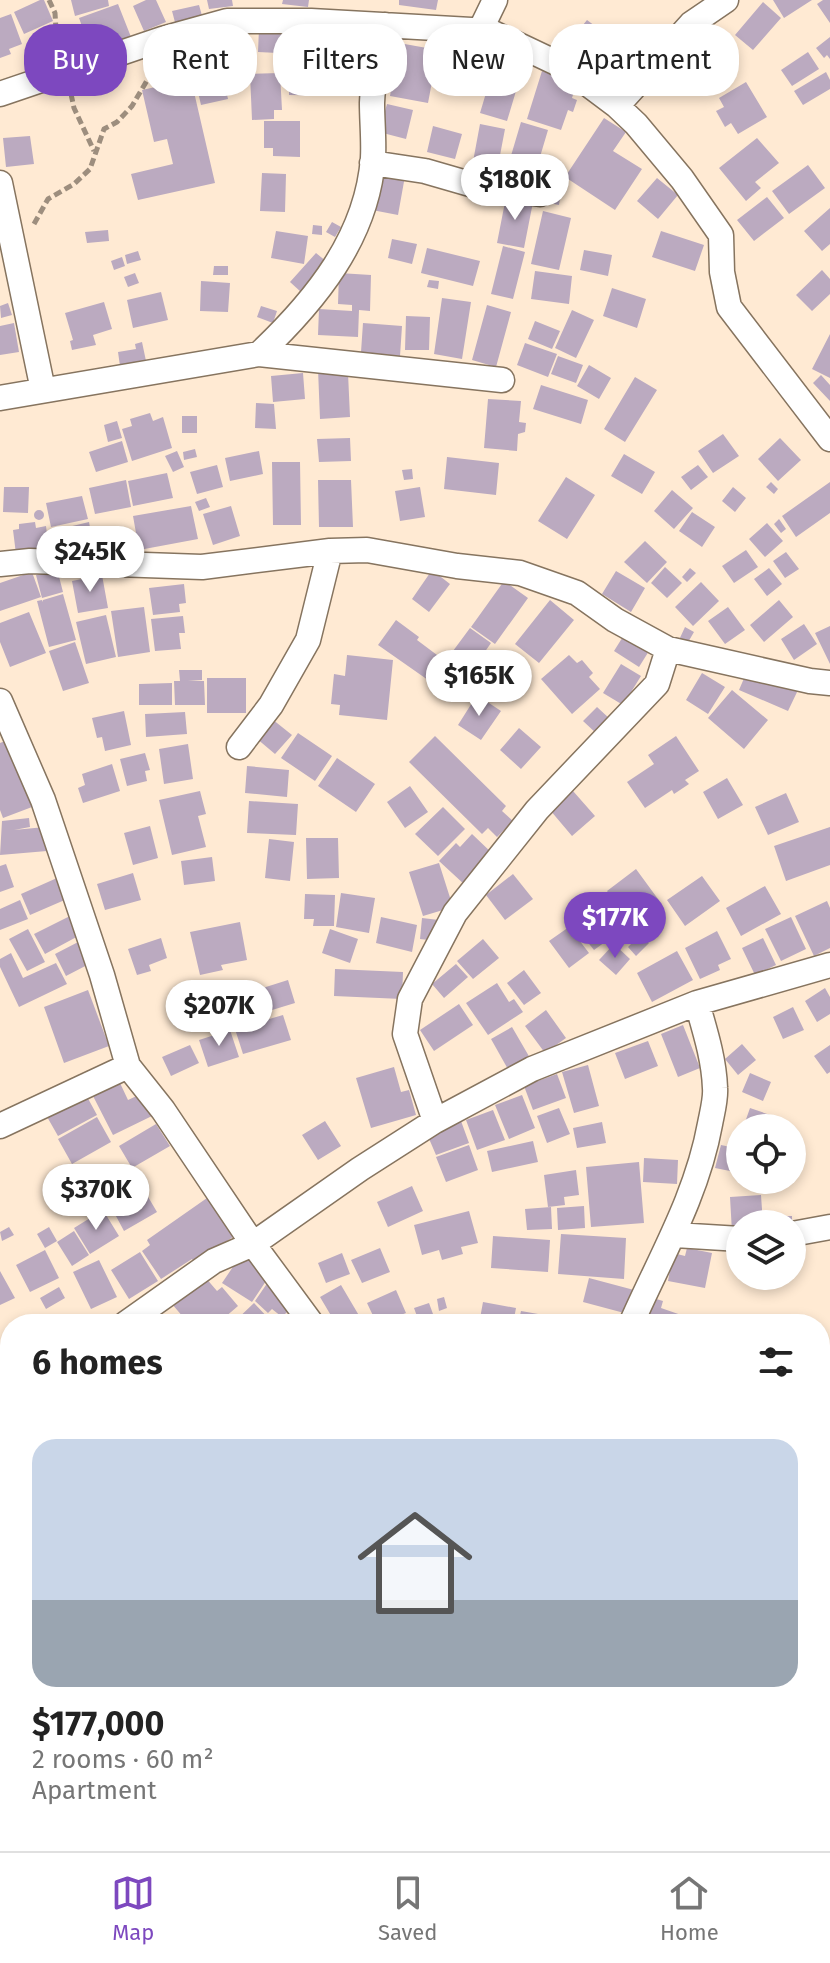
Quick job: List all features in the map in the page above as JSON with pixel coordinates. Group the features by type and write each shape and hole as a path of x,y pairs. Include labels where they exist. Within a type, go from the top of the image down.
{"street":[{"path":"483,24 495,0"},
{"path":"617,106 691,24 726,0"},
{"path":"216,24 227,21 311,21 378,16 432,24"},
{"path":"259,354 289,326 352,240 366,200 372,163 372,99 379,52 378,16"},
{"path":"0,94 143,46"},
{"path":"533,52 565,67 617,106 682,179 721,235 722,272 729,307 830,439"},
{"path":"372,163 425,171 470,184 540,194"},
{"path":"0,183 10,249 43,390"},
{"path":"0,398 259,354 502,380"},
{"path":"0,564 30,561 202,567 330,551 367,550 457,566 520,573 577,593 615,620 668,649 830,683"},
{"path":"239,747 271,705 308,640 330,551"},
{"path":"435,1121 405,1034 410,999 455,913 537,810 657,684 668,649"},
{"path":"0,701 6,731 43,800 102,975 128,1066 163,1110 253,1244 305,1314"},
{"path":"139,1314 214,1261 253,1244 435,1121 532,1069 697,1003 830,965"},
{"path":"635,1314 675,1235 707,1140 716,1090 709,1044 697,1003"},
{"path":"0,1126 128,1066"},
{"path":"806,1231 830,1227"},
{"path":"675,1235 726,1238"}],"path":[{"path":"10,249 48,199 74,184 90,169 104,129 117,122 143,88"}],"building":[{"path":"44,0 53,21 24,24 24,34 14,12"},
{"path":"71,0 108,0 109,6 75,16"},
{"path":"146,0 156,0 166,22 143,24 143,29 133,6"},
{"path":"207,0 232,0 233,6 209,9"},
{"path":"283,0 309,0 308,7 282,4"},
{"path":"399,0 438,0 436,10 399,5"},
{"path":"773,0 812,0 784,18"},
{"path":"830,0 830,23 817,4"},
{"path":"763,2 781,18 753,50 739,38 739,30"},
{"path":"118,4 126,24 81,24 79,18"},
{"path":"199,5 203,19 175,24 172,11"},
{"path":"11,14 22,44 9,49 11,54 0,58 0,18"},
{"path":"259,28 273,29 273,53 258,52"},
{"path":"830,37 830,59 827,55 824,58 816,48"},
{"path":"407,44 423,47 423,96 429,96 428,103 390,96 407,96"},
{"path":"808,52 819,69 792,86 781,70"},
{"path":"542,71 549,73 549,96 573,96 577,100 573,112 568,110 561,130 527,119"},
{"path":"826,72 830,89 803,105 794,91"},
{"path":"273,73 273,96 281,96 282,110 274,110 274,119 252,120 251,96 257,96 257,74"},
{"path":"746,82 767,117 738,134 731,123 725,127 716,111 724,107 719,98 739,96 739,86"},
{"path":"143,96 195,96 215,183 138,200 131,174 173,164 167,139 154,142"},
{"path":"199,96 227,96 228,99 201,105"},
{"path":"485,96 514,96 507,121 480,113"},
{"path":"387,104 413,110 406,139 379,132"},
{"path":"604,118 626,132 613,151 642,169 615,210 565,177"},
{"path":"264,121 300,121 300,157 273,156 273,148 264,148"},
{"path":"521,122 548,130 534,177 507,169"},
{"path":"480,124 505,129 497,171 472,167"},
{"path":"433,126 462,134 455,159 427,152"},
{"path":"30,136 34,164 6,167 3,138"},
{"path":"757,138 779,163 755,182 761,188 746,201 719,168"},
{"path":"808,165 825,188 789,214 772,191"},
{"path":"379,172 405,176 398,215 372,210"},
{"path":"262,173 286,174 285,212 260,211"},
{"path":"657,178 678,195 658,219 637,201"},
{"path":"552,190 561,192 559,205 549,203"},
{"path":"506,197 533,202 524,248 497,243"},
{"path":"767,197 784,218 754,241 737,220"},
{"path":"830,208 830,244 822,251 804,231"},
{"path":"543,211 571,218 559,270 531,264"},
{"path":"332,222 341,227 335,237 326,232"},
{"path":"313,225 322,226 322,235 312,234"},
{"path":"108,230 109,241 87,243 85,232"},
{"path":"276,231 308,236 304,264 271,258"},
{"path":"661,231 704,245 695,271 652,257"},
{"path":"392,239 417,244 412,264 388,258"},
{"path":"503,246 525,252 513,299 491,294"},
{"path":"427,248 480,261 473,286 421,273"},
{"path":"584,250 612,255 608,276 580,270"},
{"path":"138,251 141,260 127,264 125,255"},
{"path":"316,253 327,262 301,292 290,282"},
{"path":"122,257 125,266 114,270 111,261"},
{"path":"214,266 228,266 228,275 213,275"},
{"path":"822,270 830,279 830,294 812,311 796,295"},
{"path":"535,271 572,276 569,304 531,299"},
{"path":"135,273 139,283 128,287 124,277"},
{"path":"339,273 371,275 370,311 359,310 358,337 318,335 319,309 352,311 352,305 338,304"},
{"path":"429,280 439,281 438,289 427,287"},
{"path":"201,281 230,283 228,312 200,311"},
{"path":"612,288 646,299 637,328 603,316"},
{"path":"161,292 168,320 133,328 127,300"},
{"path":"442,298 471,302 462,359 434,354"},
{"path":"104,302 112,329 93,335 96,345 72,350 70,341 73,340 65,313"},
{"path":"8,303 12,315 1,318 0,306"},
{"path":"487,305 511,312 496,367 472,360"},
{"path":"261,306 277,311 273,323 257,317"},
{"path":"572,310 594,320 576,358 555,348"},
{"path":"406,316 430,317 429,350 405,350"},
{"path":"535,321 560,331 552,349 528,339"},
{"path":"14,323 19,352 0,355 0,326"},
{"path":"363,323 402,326 400,356 361,352"},
{"path":"830,334 830,378 812,369"},
{"path":"142,342 146,361 120,366 118,352 136,349 135,344"},
{"path":"525,343 557,354 548,377 517,365"},
{"path":"558,356 583,365 576,383 551,374"},
{"path":"589,365 611,378 599,399 577,386"},
{"path":"318,369 327,369 327,374 348,373 350,417 320,419"},
{"path":"303,373 305,399 273,402 271,376"},
{"path":"821,375 830,385 830,401 813,383"},
{"path":"635,377 657,390 625,442 604,429"},
{"path":"541,385 588,400 581,424 533,409"},
{"path":"488,399 521,401 519,422 526,423 525,432 518,434 517,451 484,448"},
{"path":"256,403 274,404 276,429 255,428"},
{"path":"150,413 153,421 163,417 172,448 132,461 122,429 132,426 130,419"},
{"path":"182,416 197,416 197,433 182,433"},
{"path":"117,421 122,438 108,442 104,425"},
{"path":"723,434 739,456 713,473 698,451"},
{"path":"350,438 351,461 319,462 317,439"},
{"path":"780,438 801,460 778,481 758,459"},
{"path":"122,441 128,462 96,472 89,452"},
{"path":"195,449 197,457 184,460 183,452"},
{"path":"177,451 184,467 173,472 165,456"},
{"path":"259,451 263,474 230,481 225,458"},
{"path":"624,454 655,472 642,494 611,476"},
{"path":"447,457 499,463 496,495 444,489"},
{"path":"272,462 300,462 301,525 273,525"},
{"path":"217,465 223,487 197,494 190,472"},
{"path":"698,465 708,477 691,490 681,477"},
{"path":"412,469 413,479 404,480 402,470"},
{"path":"167,473 173,498 133,506 128,481"},
{"path":"566,477 595,495 567,539 538,521"},
{"path":"126,480 131,507 95,514 89,488"},
{"path":"318,480 351,480 353,527 319,527"},
{"path":"771,482 778,489 774,494 766,487"},
{"path":"830,482 830,513 796,537 782,516"},
{"path":"4,487 29,487 28,513 3,512"},
{"path":"420,487 425,517 400,521 395,491"},
{"path":"733,487 746,498 735,512 722,501"},
{"path":"672,490 693,508 674,529 654,511"},
{"path":"82,496 88,519 51,527 46,503"},
{"path":"206,498 210,507 199,511 195,502"},
{"path":"191,506 198,539 139,550 133,516"},
{"path":"231,506 240,536 213,545 203,514"},
{"path":"39,510 44,515 39,520 34,515"},
{"path":"692,512 715,527 702,547 679,531"},
{"path":"779,519 786,529 781,533 774,524"},
{"path":"35,522 36,528 46,526 49,550 16,554 13,530 19,529 19,524"},
{"path":"89,522 93,544 68,549 64,528"},
{"path":"767,523 783,541 765,557 749,539"},
{"path":"645,541 667,562 647,583 624,562"},
{"path":"746,550 758,567 734,583 722,566"},
{"path":"786,552 799,569 785,578 773,561"},
{"path":"665,567 682,583 667,598 651,583"},
{"path":"690,568 696,573 687,582 682,577"},
{"path":"769,568 782,584 767,596 754,579"},
{"path":"57,569 63,592 42,598 36,575"},
{"path":"432,570 450,584 429,612 412,599"},
{"path":"616,571 645,588 631,612 602,594"},
{"path":"32,572 41,597 0,611 0,583"},
{"path":"102,575 108,608 78,613 72,581"},
{"path":"504,581 528,598 495,644 471,627"},
{"path":"701,582 719,601 693,626 675,607"},
{"path":"184,584 186,603 179,604 180,612 153,615 149,588"},
{"path":"63,594 76,640 49,647 37,601 43,602"},
{"path":"550,600 574,620 539,663 515,644"},
{"path":"779,600 793,617 764,642 750,625"},
{"path":"144,607 150,652 118,657 111,611"},
{"path":"728,607 745,630 725,644 708,621"},
{"path":"29,612 46,653 10,667 0,642 0,623"},
{"path":"106,615 116,657 86,664 76,622"},
{"path":"183,616 185,633 179,633 181,649 155,651 151,619"},
{"path":"396,620 453,667 438,687 378,645"},
{"path":"804,624 817,644 794,660 781,639"},
{"path":"830,626 830,664 815,633"},
{"path":"685,627 694,632 687,644 679,640"},
{"path":"470,628 491,643 475,666 453,651"},
{"path":"624,635 649,651 639,667 614,651"},
{"path":"75,642 89,683 63,691 49,651"},
{"path":"347,655 393,660 387,720 339,715 340,705 331,704 334,674 345,676"},
{"path":"569,655 577,663 582,660 593,673 589,677 600,689 572,714 541,679"},
{"path":"621,664 641,676 623,705 603,693"},
{"path":"748,669 798,690 788,711 739,690"},
{"path":"179,670 202,670 202,680 188,681 204,681 205,705 175,705 174,681 180,681"},
{"path":"702,673 725,687 708,714 686,700"},
{"path":"207,678 246,678 246,713 207,713"},
{"path":"172,683 172,705 139,705 139,684"},
{"path":"732,690 768,720 744,749 708,718"},
{"path":"477,695 501,711 481,740 458,725"},
{"path":"597,707 610,719 597,734 583,721"},
{"path":"124,711 131,745 105,751 102,737 97,738 92,718"},
{"path":"185,712 187,734 146,737 145,714"},
{"path":"272,719 292,735 275,754 256,738"},
{"path":"519,728 541,747 521,769 500,750"},
{"path":"298,733 332,756 315,781 281,758"},
{"path":"435,736 506,806 502,811 513,821 497,837 488,828 482,834 409,762"},
{"path":"676,736 699,771 685,780 689,784 674,794 672,790 645,808 627,782 654,764 648,755"},
{"path":"5,741 32,807 3,818 0,810 0,743"},
{"path":"188,744 193,779 164,784 159,749"},
{"path":"145,753 150,770 145,771 147,781 127,786 120,759"},
{"path":"337,758 375,784 356,812 318,786"},
{"path":"112,764 120,791 83,803 78,788 85,785 82,774"},
{"path":"247,766 289,770 287,797 245,793"},
{"path":"727,778 743,805 718,819 703,792"},
{"path":"410,786 428,812 405,828 387,802"},
{"path":"200,791 206,814 198,816 206,847 172,855 159,800"},
{"path":"573,791 595,816 572,836 550,810"},
{"path":"786,793 799,822 768,835 755,807"},
{"path":"249,801 298,804 296,835 247,833"},
{"path":"443,807 465,829 438,856 415,834"},
{"path":"29,818 30,827 14,830 45,827 47,851 0,855 2,821"},
{"path":"150,826 158,858 133,865 124,833"},
{"path":"830,827 830,865 786,881 774,846"},
{"path":"472,834 494,855 465,885 439,861 456,843 460,847"},
{"path":"306,838 338,838 339,878 307,879"},
{"path":"269,839 294,842 290,881 265,878"},
{"path":"212,857 215,881 184,885 181,861"},
{"path":"439,863 453,907 423,916 409,872"},
{"path":"6,864 14,887 0,892 0,866"},
{"path":"636,869 658,899 628,921 607,891"},
{"path":"133,873 141,900 105,910 97,884"},
{"path":"513,874 533,899 505,920 486,895"},
{"path":"702,876 720,901 685,926 667,900"},
{"path":"57,878 67,899 30,915 21,894"},
{"path":"765,886 781,914 741,936 726,908"},
{"path":"341,893 375,898 369,933 336,927"},
{"path":"305,894 335,895 334,926 313,926 314,919 304,919"},
{"path":"20,900 28,919 0,930 0,909"},
{"path":"584,901 612,937 594,950 566,915"},
{"path":"827,901 830,908 830,948 814,956 795,916"},
{"path":"72,915 82,934 45,954 34,934"},
{"path":"381,917 417,925 412,952 376,943"},
{"path":"791,917 806,949 781,961 765,929"},
{"path":"422,918 439,920 437,941 420,939"},
{"path":"240,922 247,960 221,965 223,970 200,975 190,932"},
{"path":"569,927 589,953 569,968 549,941"},
{"path":"28,929 45,962 27,971 9,939"},
{"path":"330,929 358,939 350,963 322,953"},
{"path":"717,931 731,959 718,965 720,970 700,979 685,948"},
{"path":"640,935 649,943 636,956 628,947"},
{"path":"161,938 167,958 149,965 151,971 137,975 128,949"},
{"path":"763,938 776,965 755,975 742,948"},
{"path":"483,939 499,958 473,979 457,961"},
{"path":"82,940 93,962 66,976 55,954"},
{"path":"614,944 630,959 616,975 599,960"},
{"path":"677,951 693,980 652,1002 637,973"},
{"path":"11,953 23,978 56,963 67,984 19,1007 0,967 0,959"},
{"path":"456,964 468,977 444,998 432,984"},
{"path":"335,969 403,972 402,999 334,996"},
{"path":"524,970 541,993 524,1005 507,983"},
{"path":"288,980 295,1003 207,1030 200,1008"},
{"path":"497,983 509,1002 514,999 523,1012 488,1035 466,1003"},
{"path":"825,988 830,997 830,1014 817,1022 805,1001"},
{"path":"88,990 109,1046 64,1063 44,1007"},
{"path":"459,1004 473,1025 434,1051 420,1030"},
{"path":"793,1007 804,1030 783,1039 773,1017"},
{"path":"546,1010 566,1038 545,1053 525,1026"},
{"path":"283,1015 291,1040 243,1054 235,1029"},
{"path":"683,1025 700,1068 678,1077 661,1034"},
{"path":"512,1027 530,1058 509,1071 491,1039"},
{"path":"230,1030 239,1057 208,1067 199,1040"},
{"path":"648,1041 658,1066 625,1079 615,1053"},
{"path":"742,1044 756,1060 738,1075 725,1059"},
{"path":"190,1045 199,1063 171,1076 162,1057"},
{"path":"830,1045 830,1072 827,1074 814,1056"},
{"path":"588,1065 599,1106 574,1113 562,1072"},
{"path":"394,1067 401,1092 409,1090 416,1115 371,1128 356,1078"},
{"path":"750,1073 771,1082 763,1101 742,1092"},
{"path":"557,1074 566,1098 533,1110 524,1086"},
{"path":"120,1083 128,1100 141,1094 152,1116 113,1135 93,1096"},
{"path":"85,1093 97,1115 58,1136 46,1115"},
{"path":"522,1095 535,1128 509,1139 495,1105"},
{"path":"559,1108 570,1134 547,1143 537,1116"},
{"path":"750,1108 767,1114 748,1114"},
{"path":"493,1110 505,1140 477,1150 466,1120"},
{"path":"97,1117 111,1142 72,1164 58,1139"},
{"path":"325,1121 341,1146 318,1160 302,1135"},
{"path":"461,1121 469,1143 436,1155 427,1134"},
{"path":"602,1122 606,1143 577,1148 573,1128"},
{"path":"156,1124 170,1146 132,1168 119,1146"},
{"path":"533,1141 538,1162 492,1172 487,1151"},
{"path":"469,1145 478,1170 446,1182 436,1157"},
{"path":"721,1145 726,1146 726,1170 715,1168"},
{"path":"644,1158 678,1160 677,1184 643,1182"},
{"path":"639,1162 644,1223 591,1227 586,1167"},
{"path":"576,1170 579,1195 564,1197 565,1205 548,1207 544,1175"},
{"path":"141,1185 157,1212 124,1231 109,1203"},
{"path":"412,1186 423,1211 388,1227 377,1202"},
{"path":"761,1195 762,1210 731,1210 730,1197"},
{"path":"207,1198 233,1237 161,1279 142,1251 150,1245 147,1240"},
{"path":"584,1206 585,1228 558,1230 557,1208"},
{"path":"551,1207 552,1229 527,1230 525,1209"},
{"path":"103,1210 119,1236 90,1254 74,1228"},
{"path":"469,1211 478,1243 461,1247 463,1254 442,1260 439,1250 422,1255 414,1225"},
{"path":"9,1227 14,1235 2,1241 0,1232"},
{"path":"49,1227 57,1241 45,1248 37,1234"},
{"path":"74,1231 89,1255 72,1266 57,1242"},
{"path":"561,1234 626,1238 624,1279 558,1274"},
{"path":"493,1236 550,1240 548,1272 491,1268"},
{"path":"380,1248 390,1272 362,1283 351,1260"},
{"path":"687,1248 712,1253 705,1288 668,1281 673,1253 685,1256"},
{"path":"45,1250 59,1278 30,1292 16,1265"},
{"path":"140,1252 158,1281 129,1299 111,1270"},
{"path":"342,1253 350,1274 326,1283 318,1263"},
{"path":"241,1255 270,1275 252,1302 222,1283"},
{"path":"99,1260 117,1297 91,1309 73,1272"},
{"path":"0,1271 15,1298 0,1305"},
{"path":"205,1277 217,1291 222,1287 238,1306 229,1314 180,1314 172,1304"},
{"path":"589,1278 634,1290 628,1314 583,1302"},
{"path":"268,1282 293,1306 285,1314 278,1314 272,1309 268,1313 255,1301"},
{"path":"341,1285 358,1314 330,1314 320,1297"},
{"path":"59,1287 65,1298 46,1309 40,1298"},
{"path":"396,1290 406,1313 372,1314 367,1303"},
{"path":"444,1297 447,1308 439,1311 437,1299"},
{"path":"653,1298 663,1301 661,1308 678,1314 647,1314"},
{"path":"483,1302 516,1308 515,1314 481,1314"},
{"path":"254,1303 264,1314 242,1314"},
{"path":"429,1303 433,1314 416,1314 414,1308"}]}
